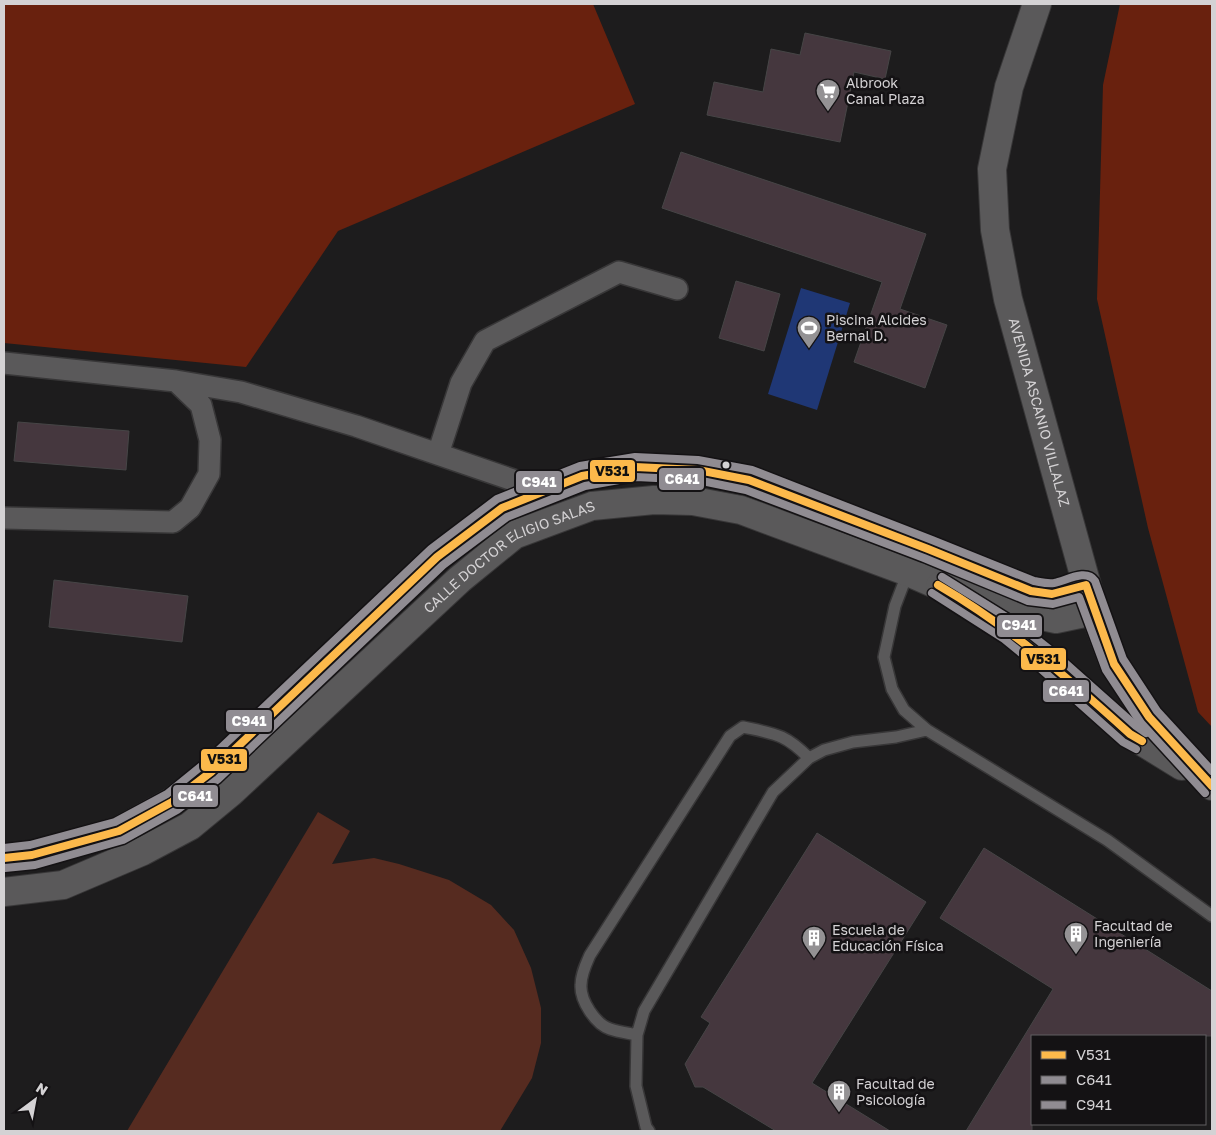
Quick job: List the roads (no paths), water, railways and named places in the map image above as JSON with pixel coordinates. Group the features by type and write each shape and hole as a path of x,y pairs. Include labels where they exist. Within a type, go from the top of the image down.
{"street":[{"name":"AVENIDA ASCANIO VILLALAZ","path":"1037,4 1009,87 992,169 995,230 1008,299 1086,585 1114,664 1149,717 1211,784"},
{"path":"438,454 461,383 486,341 620,272 677,289"},
{"path":"4,363 176,381 241,392 356,426 545,491"},
{"path":"4,518 173,522 190,508 209,474 210,440 201,405 176,381"},
{"path":"4,858 32,855 119,831 172,802 211,772 437,557 502,508 582,476 635,467 698,470 749,480 928,549 1030,591 1052,594 1086,585"},
{"name":"CALLE DOCTOR ELIGIO SALAS","path":"4,892 63,885 143,851 190,826 230,793 460,579 514,535 592,506 654,500 693,501 741,510 908,572 940,586 1028,613 1056,618 1094,611"},
{"path":"940,586 1010,631 1130,734 1211,784"}],"lane":[{"path":"908,572 895,606 884,658 892,689 904,710 927,730 1107,840 1212,916"},
{"path":"637,1035 608,1029 597,1020 587,1007 581,987 583,971 590,955 730,736 743,728 781,736 794,743 809,758"},
{"path":"648,1131 636,1086 637,1035 644,1011 773,792 809,758 824,750 853,742 896,737 927,730"}],"water":[{"name":"Piscina Alcides Bernal D.","path":"801,288 850,303 817,410 768,394"}],"place":[{"name":"Albrook Canal Plaza","path":"828,112"},
{"name":"Piscina Alcides Bernal D.","path":"809,349"},
{"name":"Facultad de Ingeniería","path":"1076,955"},
{"name":"Escuela de Educación Física","path":"814,959"},
{"name":"Facultad de Psicología","path":"839,1113"}]}
